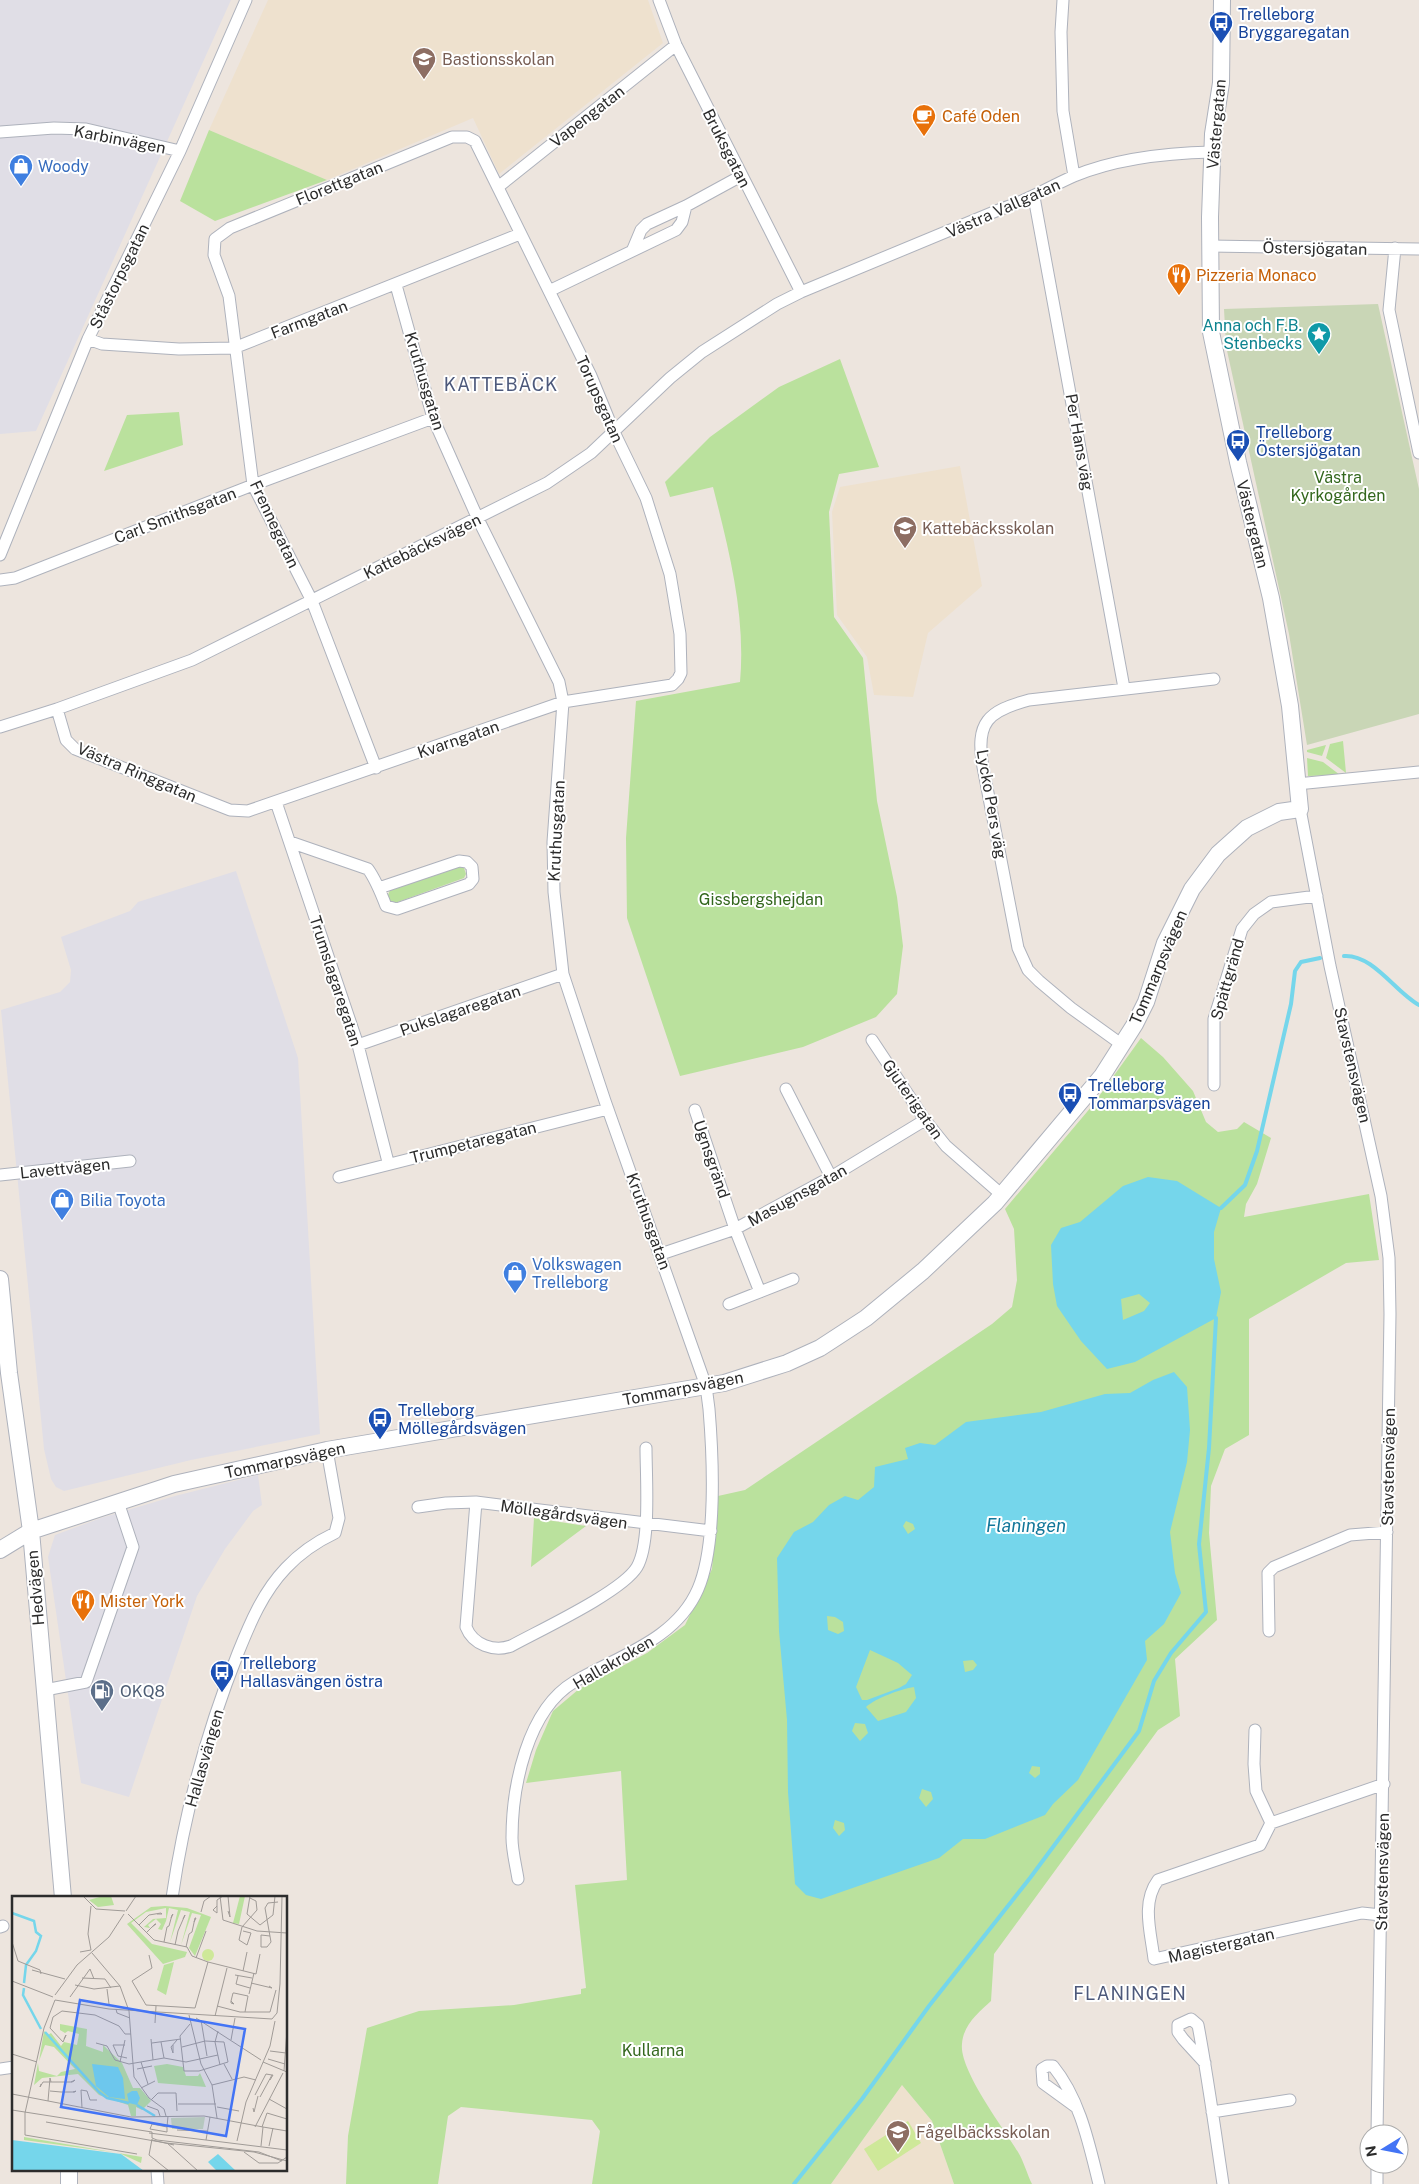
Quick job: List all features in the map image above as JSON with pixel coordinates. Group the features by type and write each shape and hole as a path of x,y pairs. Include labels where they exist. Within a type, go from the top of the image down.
{"street":[{"name":"Ståstorpsgatan","path":"0,555 88,339 180,150 246,0"},
{"name":"Bruksgatan","path":"659,0 676,45 740,176 801,292"},
{"path":"1062,0 1062,111 1074,176"},
{"name":"Västergatan","path":"1222,0 1221,83 1212,152 1211,332 1238,462 1271,598 1290,706 1300,809"},
{"name":"Vapengatan","path":"498,187 676,45"},
{"name":"Karbinvägen","path":"0,132 54,128 86,129 180,150"},
{"name":"Florettgatan","path":"215,239 230,228 452,137 467,137"},
{"name":"Torupsgatan","path":"467,137 475,140 591,376 614,432 646,498 670,574 680,634 681,673 678,680"},
{"name":"Västra Vallgatan","path":"801,292 1034,197 1074,176 1117,164 1190,153 1212,152"},
{"path":"633,249 641,230 647,224 686,206 740,176"},
{"name":"Per Hans väg","path":"1034,197 1124,688"},
{"path":"549,291 676,230 682,222 686,206"},
{"name":"Farmgatan","path":"88,339 102,344 179,348 234,348 520,234"},
{"name":"Frennegatan","path":"215,239 214,255 229,296 234,348 253,485 312,601 376,768"},
{"name":"Östersjögatan","path":"1210,246 1419,249"},
{"path":"1395,248 1389,310 1419,454"},
{"name":"Kruthusgatan","path":"396,285 434,418 478,519 559,682 563,702 553,842 554,892 563,974 608,1109 661,1254 706,1386"},
{"name":"Kattebäcksvägen","path":"0,727 57,709 192,660 478,519 546,482 591,453 670,378 702,352 777,304 801,292"},
{"name":"Carl Smithsgatan","path":"0,580 15,578 253,485 434,418"},
{"name":"Lycko Pers väg","path":"1122,1044 1071,1008 1028,970 1018,948 982,761 981,737 988,718 1006,706 1030,700 1214,679"},
{"name":"Kvarngatan","path":"240,812 276,802 376,768 563,702 672,685 678,680"},
{"name":"Västra Ringgatan","path":"57,709 66,740 75,749 230,810 240,812"},
{"path":"1297,784 1419,772"},
{"name":"Trumslagaregatan","path":"276,802 358,1045 388,1162"},
{"name":"Tommarpsvägen","path":"0,1550 31,1531 174,1484 327,1450 706,1386 761,1372 820,1348 866,1318 923,1271 1002,1195 1096,1083 1122,1044 1146,1002 1164,944 1192,889 1218,854 1247,828 1279,812 1300,809"},
{"name":"Stavstensvägen","path":"1300,809 1330,966 1382,1196 1389,1258 1384,1784 1377,2124"},
{"path":"290,842 368,869 379,888 386,906 397,910 469,884 472,879 472,867 467,862 459,861 379,888"},
{"name":"Spättgränd","path":"1214,1085 1214,1019 1242,929 1254,914 1271,902 1317,896"},
{"name":"Pukslagaregatan","path":"358,1045 563,974"},
{"name":"Gjuterigatan","path":"872,1040 925,1120 946,1146 1002,1195"},
{"path":"786,1089 831,1177"},
{"name":"Trumpetaregatan","path":"339,1176 388,1162 608,1109"},
{"name":"Ugnsgränd","path":"695,1110 735,1229 760,1292"},
{"name":"Masugnsgatan","path":"661,1254 735,1229 831,1177 925,1120"},
{"name":"Lavettvägen","path":"0,1175 130,1162"},
{"name":"Hedvägen","path":"0,1279 9,1373 31,1531 63,1896"},
{"path":"729,1304 793,1279"},
{"name":"Hallakroken","path":"518,1879 512,1839 518,1782 526,1751 536,1726 551,1702 572,1683 638,1650 668,1629 688,1607 698,1588 710,1547 711,1531 711,1429 706,1386"},
{"path":"476,1502 466,1627 470,1637 480,1644 500,1650 511,1646 620,1586 637,1567 643,1548 645,1525 646,1448"},
{"name":"Hallasvängen","path":"172,1896 177,1861 199,1771 224,1689 253,1616 285,1568 311,1546 334,1533 339,1518 327,1450"},
{"path":"44,1690 86,1682 133,1547 118,1502"},
{"name":"Möllegårdsvägen","path":"418,1507 446,1503 476,1502 573,1513 645,1525 711,1531"},
{"path":"1268,1631 1268,1573 1274,1567 1350,1535 1387,1532"},
{"path":"1256,1730 1254,1764 1256,1791 1271,1823 1384,1784"},
{"name":"Magistergatan","path":"1271,1823 1260,1845 1158,1880 1149,1892 1148,1916 1154,1959 1362,1913 1381,1915"},
{"path":"1204,2063 1223,2184"},
{"path":"1212,2112 1290,2100"},
{"path":"1076,2107 1099,2184"}],"shaded area":[{"path":"0,0 231,0 36,431 0,434"},
{"name":"Bastionsskolan","path":"268,0 648,0 663,43 499,174 473,118 327,180 209,130"},
{"name":"Kattebäcksskolan","path":"960,466 982,586 928,633 913,697 874,695 867,657 837,615 832,512 840,487"},
{"path":"236,871 298,1058 320,1434 191,1460 64,1491 56,1487 51,1479 44,1449 1,1010 60,992 70,982 71,970 61,937 130,911 138,902"},
{"path":"258,1475 262,1505 253,1511 225,1549 197,1596 129,1797 81,1783 48,1557 55,1535 101,1518 175,1496"},
{"name":"Fågelbäcksskolan","path":"902,2085 932,2121 954,2184 831,2184"}],"green space":[{"path":"209,130 327,180 215,221 180,201"},
{"name":"Västra Kyrkogården","path":"1378,304 1419,489 1419,714 1307,745 1289,634 1226,346 1224,309"},
{"name":"Gissbergshejdan","path":"840,359 879,467 839,474 829,512 834,617 863,658 877,801 897,897 903,946 897,994 876,1017 803,1047 680,1076 627,918 626,838 636,701 740,682 741,633 735,583 713,487 670,497 665,482 710,437 779,387"},
{"path":"179,412 183,445 104,471 127,415"},
{"path":"1343,741 1346,773 1326,758 1330,744"},
{"path":"1326,745 1322,756 1307,752 1307,750"},
{"path":"1307,758 1323,762 1340,775 1308,776"},
{"path":"460,865 464,868 466,874 464,878 395,903 389,901 388,895 390,890"},
{"name":"Kullarna","path":"1141,1038 1163,1057 1193,1091 1206,1122 1218,1132 1237,1129 1244,1122 1271,1138 1257,1184 1246,1204 1244,1217 1369,1194 1379,1260 1346,1263 1249,1319 1249,1435 1225,1449 1211,1486 1209,1533 1217,1620 1175,1659 1180,1716 1158,1730 994,1954 991,2001 972,2020 965,2031 962,2044 963,2055 968,2069 993,2115 1018,2152 1032,2184 954,2184 932,2121 902,2085 831,2184 592,2184 600,2131 592,2120 461,2107 448,2116 438,2184 346,2184 348,2136 367,2028 419,2011 514,2005 581,1994 581,1989 586,1988 575,1885 627,1880 621,1771 526,1783 536,1750 553,1711 579,1689 647,1653 685,1625 712,1569 718,1496 745,1490 992,1324 1012,1307 1017,1280 1014,1229 1005,1209 1092,1106"},
{"path":"534,1518 586,1526 531,1567"},
{"path":"908,2121 921,2143 878,2171 864,2149"}],"water":[{"path":"1148,1177 1177,1181 1221,1208 1214,1232 1214,1259 1221,1292 1216,1318 1135,1362 1107,1369 1081,1341 1057,1306 1053,1284 1051,1245 1061,1228 1080,1222 1123,1186","holes":["1139,1294 1150,1303 1144,1311 1123,1320 1121,1299"]},
{"name":"Flaningen","path":"1174,1372 1187,1387 1190,1430 1187,1462 1170,1532 1175,1573 1181,1593 1164,1624 1145,1641 1147,1660 1078,1780 1053,1804 1045,1815 985,1839 963,1839 939,1858 821,1899 806,1895 795,1884 788,1792 787,1720 779,1631 777,1558 794,1532 813,1522 829,1505 845,1496 858,1500 874,1487 875,1467 908,1459 905,1448 920,1443 935,1445 966,1422 1041,1412 1105,1394 1130,1393 1153,1380","holes":["906,1521 913,1524 915,1529 908,1534 903,1526","827,1616 835,1617 843,1622 844,1631 838,1634 828,1630","870,1650 898,1663 912,1675 906,1684 899,1688 867,1700 862,1700 856,1687","973,1660 977,1665 973,1670 965,1672 963,1661","914,1687 916,1698 906,1712 878,1721 866,1707 882,1697","855,1723 865,1724 868,1733 860,1741 852,1731","1032,1766 1040,1767 1040,1774 1035,1778 1029,1773","922,1789 931,1792 933,1799 926,1807 919,1798","835,1820 844,1823 845,1830 839,1836 833,1828"]}],"waterway":[{"path":"1344,956 1355,957 1365,961 1419,1005"},
{"path":"1221,1208 1245,1185 1257,1151 1291,1004 1295,971 1301,962 1320,958"},
{"path":"794,2184 862,2099 929,2006 1030,1878 1139,1731 1154,1681 1171,1653 1206,1612 1199,1544 1209,1448 1216,1318"}],"place":[{"name":"Trelleborg Bryggaregatan","path":"1221,44"},
{"name":"Bastionsskolan","path":"424,80"},
{"name":"Café Oden","path":"924,137"},
{"name":"Woody","path":"21,187"},
{"name":"Pizzeria Monaco","path":"1179,296"},
{"name":"Anna och F.B. Stenbecks","path":"1319,355"},
{"name":"Trelleborg Östersjögatan","path":"1238,462"},
{"name":"Kattebäcksskolan","path":"905,549"},
{"name":"Trelleborg Tommarpsvägen","path":"1070,1115"},
{"name":"Bilia Toyota","path":"62,1221"},
{"name":"Volkswagen Trelleborg","path":"515,1294"},
{"name":"Trelleborg Möllegårdsvägen","path":"380,1440"},
{"name":"Mister York","path":"83,1622"},
{"name":"Trelleborg Hallasvängen östra","path":"222,1693"},
{"name":"OKQ8","path":"102,1712"},
{"name":"Fågelbäcksskolan","path":"898,2153"}],"district":[{"name":"KATTEBÄCK","path":"501,385"},
{"name":"FLANINGEN","path":"1130,1994"}]}
